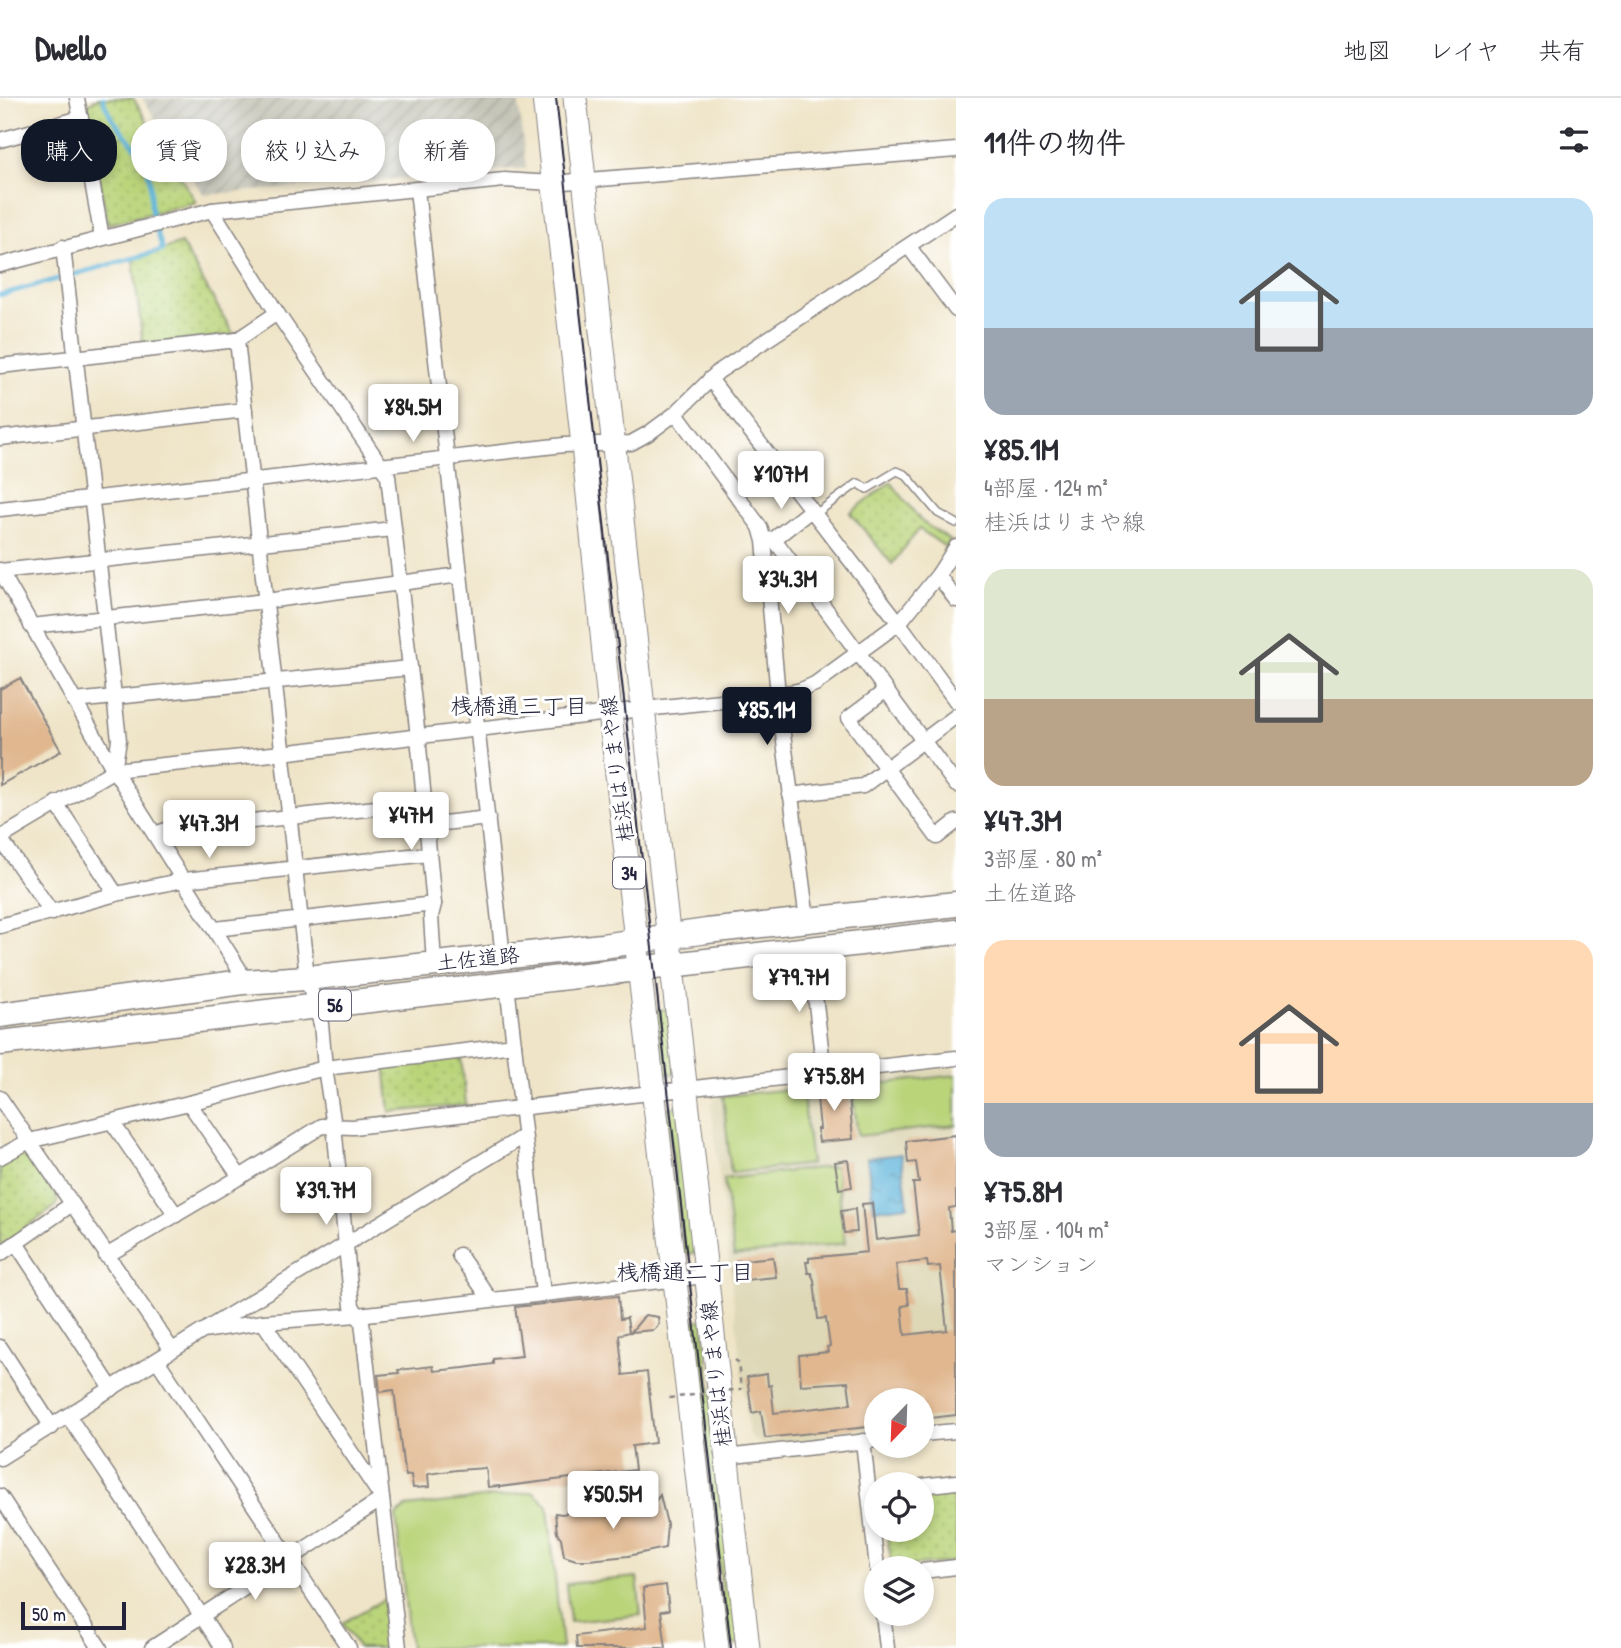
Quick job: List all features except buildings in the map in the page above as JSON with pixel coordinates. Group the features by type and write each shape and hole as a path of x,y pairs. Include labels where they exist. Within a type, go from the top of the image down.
{"highway":[{"name":"土佐道路","path":"0,1015 243,982 307,978 503,957 956,904"},
{"name":"土佐道路","path":"0,1043 956,932"}],"main road":[{"name":"桂浜はりまや線","path":"544,98 610,713 717,1648"},
{"name":"桂浜はりまや線","path":"575,98 748,1648"}],"street":[{"path":"77,98 102,238"},
{"path":"0,140 80,118"},
{"path":"0,265 212,210 504,180 552,183 956,149"},
{"path":"417,190 503,957"},
{"path":"212,210 277,313 388,475 434,904 431,916 434,964"},
{"path":"0,509 564,445 631,443 676,413 710,379 782,328 956,214"},
{"path":"63,247 119,740 114,771"},
{"path":"909,247 956,310"},
{"path":"0,366 237,340 277,313"},
{"path":"237,340 307,978 321,1024 352,1306 362,1322 399,1648"},
{"path":"710,379 956,701"},
{"path":"0,438 245,410"},
{"path":"676,413 956,785"},
{"path":"769,540 813,512"},
{"path":"243,982 239,969 215,929 114,771 0,570 394,529"},
{"path":"769,540 778,695 807,920"},
{"path":"52,914 0,838 114,771 282,754 778,695 815,684 899,623 938,575 956,547"},
{"path":"31,625 266,600 460,575"},
{"path":"938,575 956,600"},
{"path":"74,701 410,668"},
{"path":"885,691 849,718 937,837 956,822"},
{"path":"790,795 863,786 956,716"},
{"path":"56,803 116,894"},
{"path":"155,835 166,830 424,803"},
{"path":"426,825 488,818"},
{"path":"0,926 52,914 116,894 184,880 429,854"},
{"path":"215,929 434,904"},
{"path":"810,951 824,1074"},
{"path":"507,985 543,1293"},
{"path":"0,1157 29,1141 325,1068 514,1045"},
{"path":"106,1256 322,1126 353,1127 956,1058"},
{"path":"0,1098 172,1350"},
{"path":"190,1103 240,1177"},
{"path":"112,1122 176,1215"},
{"path":"0,1458 345,1242 524,1136"},
{"path":"0,1254 72,1204"},
{"path":"16,1243 112,1389"},
{"path":"459,1255 491,1299"},
{"path":"202,1331 263,1322 358,1315 705,1276"},
{"path":"263,1322 383,1499"},
{"path":"0,1347 52,1427"},
{"path":"157,1360 349,1648"},
{"path":"69,1417 223,1648"},
{"path":"934,1433 956,1430"},
{"path":"725,1457 864,1442"},
{"path":"934,1485 956,1482"},
{"path":"0,1496 100,1648"},
{"path":"152,1648 383,1499"},
{"path":"934,1569 956,1567"},
{"path":"884,1626 887,1648"}],"lane":[{"path":"813,512 858,483 867,489 897,471 906,475 938,513 956,523"}],"path":[{"path":"669,1398 741,1389 738,1362"}],"shaded area":[{"path":"142,98 518,98 526,168 495,171 495,119 399,119 399,179 385,180 385,119 241,119 241,182 359,182 204,195 196,182 227,182 227,119 155,119"},
{"path":"956,1067 956,1424 934,1426 934,1388 864,1388 864,1433 763,1445 749,1435 711,1104 720,1094"}],"green space":[{"path":"98,98 133,98 146,119 131,119 131,182 184,182 196,202 108,224 100,182 117,182 117,119 88,119 85,106"},
{"path":"181,243 234,335 143,345 133,260"},
{"path":"891,482 921,521 951,541 947,548 919,529 892,564 850,513"},
{"path":"670,1009 677,1073 663,1075 656,1010"},
{"path":"461,1057 466,1105 390,1112 385,1064"},
{"path":"956,1075 956,1125 858,1136 852,1087"},
{"path":"802,1088 811,1164 731,1173 723,1096"},
{"path":"679,1106 695,1253 684,1254 667,1108"},
{"path":"21,1152 27,1154 58,1199 56,1206 0,1246 0,1163"},
{"path":"836,1166 845,1243 734,1256 724,1179"},
{"path":"703,1320 740,1644 728,1645 692,1321"},
{"path":"951,1489 956,1526 956,1562 934,1564 934,1556 890,1556 888,1542 934,1542 934,1491"},
{"path":"533,1492 548,1506 562,1648 410,1648 396,1516 406,1507"},
{"path":"637,1577 641,1615 570,1622 566,1584"},
{"path":"388,1597 393,1648 359,1648 342,1623"}],"water":[{"path":"901,1154 908,1206 874,1210 867,1158"}],"waterway":[{"path":"0,295 163,250 154,224 147,167 110,115 103,98"}],"tram line":[{"path":"556,98 731,1648"}],"district":[{"name":"桟橋通三丁目","path":"519,706"},
{"name":"桟橋通二丁目","path":"685,1272"}]}
